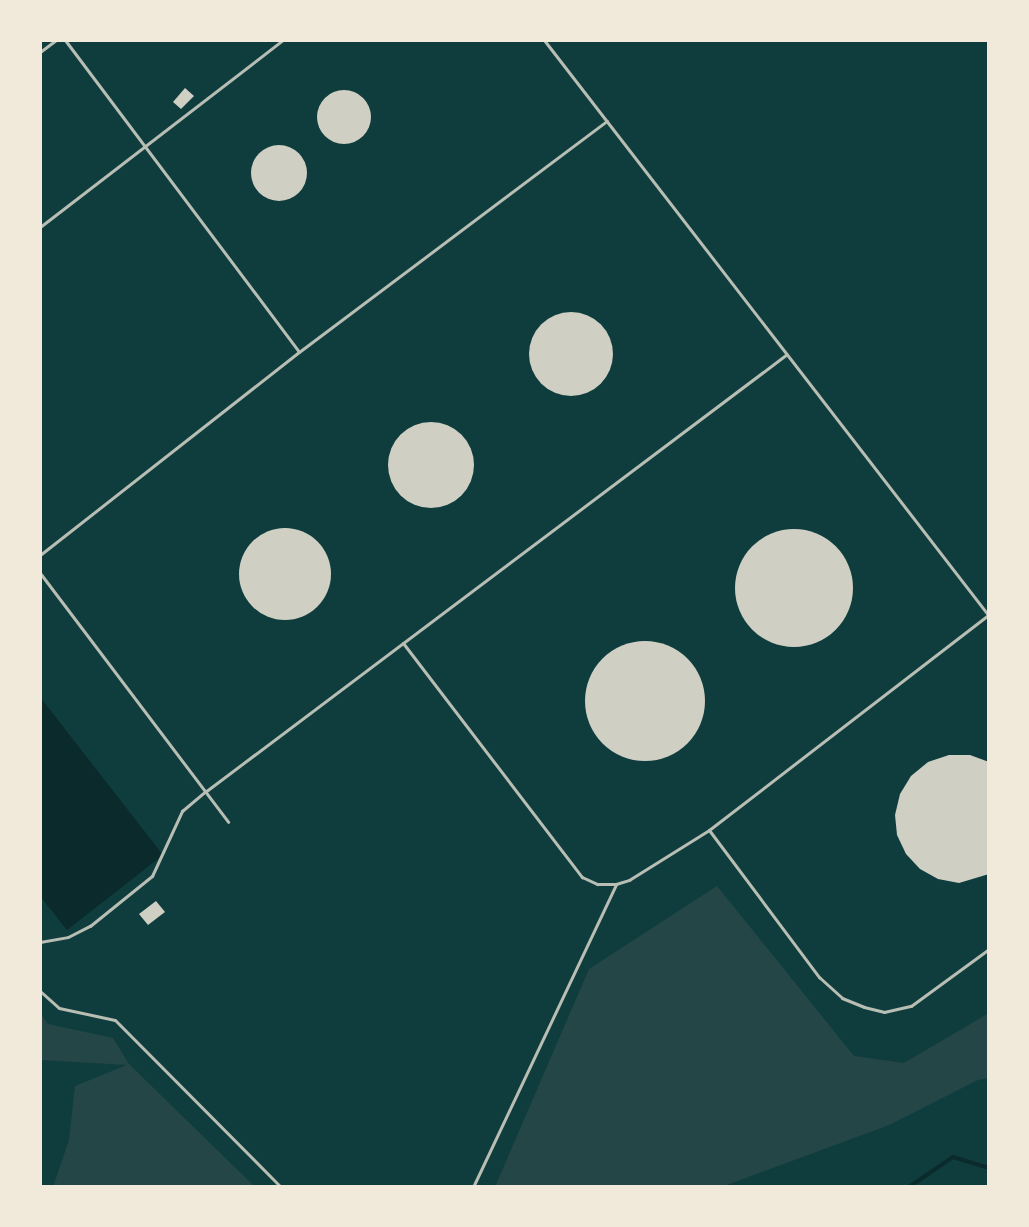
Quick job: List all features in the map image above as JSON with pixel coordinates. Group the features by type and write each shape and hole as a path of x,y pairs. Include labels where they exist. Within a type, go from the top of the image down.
{"lane":[{"path":"40,52 56,40"},
{"path":"65,40 299,352"},
{"path":"40,227 283,40"},
{"path":"403,643 582,877 597,884 616,884 629,880 709,830 989,616 544,40"},
{"path":"40,555 299,352 607,121"},
{"path":"40,942 68,937 90,926 152,876 182,811 205,792 787,354"},
{"path":"40,573 228,822"},
{"path":"709,830 819,977 842,998 884,1012 911,1006 989,949"},
{"path":"473,1187 616,884"},
{"path":"40,991 59,1008 115,1020 281,1187"}],"shaded area":[{"path":"40,697 163,855 67,930 40,896"},
{"path":"717,886 854,1056 904,1063 989,1013 989,1078 978,1080 889,1125 724,1186 495,1187 589,969"},
{"path":"40,1013 48,1024 113,1038 129,1064 255,1187 53,1187 69,1140 75,1086 127,1065 40,1060"}],"building":[{"path":"185,88 194,96 181,109 173,102"},
{"path":"344,90 363,98 371,117 363,136 344,144 325,136 317,117 325,98"},
{"path":"279,145 298,154 307,173 298,192 279,201 260,192 251,173 260,154"},
{"path":"571,312 587,315 601,324 610,338 613,354 610,370 601,384 587,393 571,396 555,393 541,384 532,370 529,354 532,338 541,324 555,315"},
{"path":"431,422 447,426 461,435 470,449 474,465 470,481 461,495 447,504 431,508 415,504 401,495 392,481 388,465 392,449 401,435 415,426"},
{"path":"285,528 311,536 323,548 331,574 323,600 311,612 285,620 259,612 247,600 239,574 247,548 259,536"},
{"path":"794,529 817,533 836,546 849,565 853,588 849,611 836,630 817,643 794,647 771,643 752,630 739,611 735,588 739,565 752,546 771,533"},
{"path":"645,641 668,646 687,659 700,678 705,701 700,724 687,743 668,756 645,761 622,756 603,743 590,724 585,701 590,678 603,659 622,646"},
{"path":"949,755 970,755 989,762 989,874 959,883 938,879 920,869 906,854 897,835 895,815 900,794 911,776 928,762"},
{"path":"156,901 165,912 148,925 139,914"}],"waterway":[{"path":"909,1187 953,1157 989,1168"}]}
